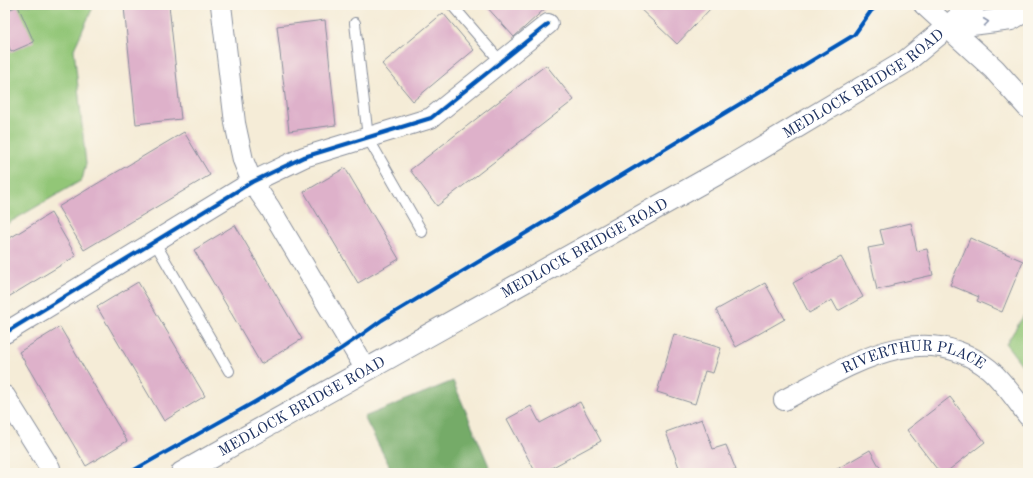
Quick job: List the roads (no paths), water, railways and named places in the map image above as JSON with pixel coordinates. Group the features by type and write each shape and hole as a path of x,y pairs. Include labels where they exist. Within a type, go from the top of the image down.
{"main road":[{"name":"MEDLOCK BRIDGE ROAD","path":"182,473 731,166 905,62 974,5"},
{"path":"948,27 1011,19 1028,9"},
{"path":"948,27 994,69 1028,107"}],"street":[{"path":"221,5 235,123 243,160 252,182 270,208 366,370"},
{"path":"924,5 948,27"},
{"path":"5,333 252,182 304,157 431,118 548,24"},
{"name":"RIVERTHUR PLACE","path":"784,400 869,356 899,348 932,345 964,353 989,370 1012,395 1028,416"},
{"path":"5,396 50,468"}],"lane":[{"path":"452,5 500,62"},
{"path":"355,22 368,138 422,232"},
{"path":"154,241 229,371"}]}
